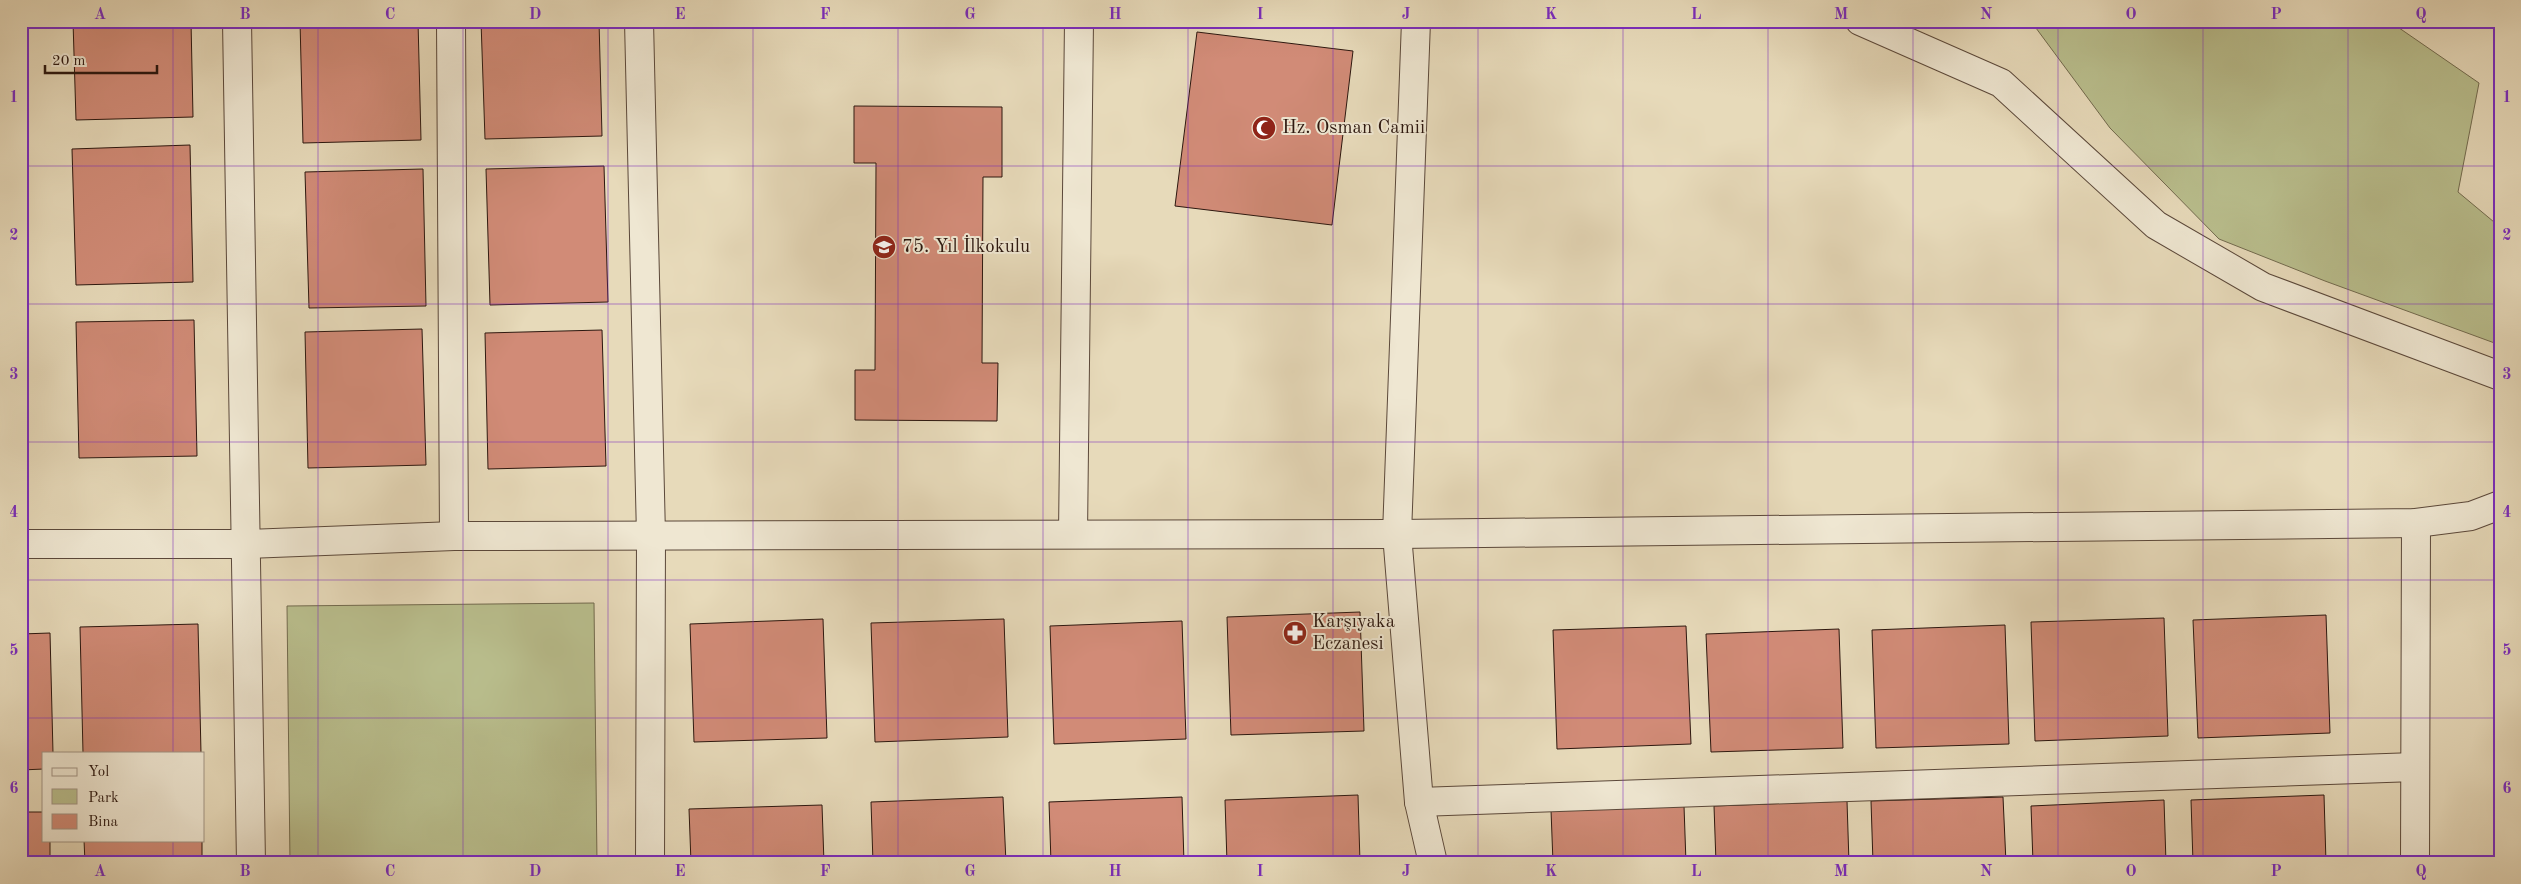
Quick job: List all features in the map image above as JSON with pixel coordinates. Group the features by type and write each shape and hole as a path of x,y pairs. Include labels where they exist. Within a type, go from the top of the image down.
{"street":[{"path":"237,21 251,863"},
{"path":"451,21 454,536"},
{"path":"639,21 652,536 650,863"},
{"path":"1073,534 1079,21"},
{"path":"1416,21 1397,534 1419,802 1433,863"},
{"path":"1860,21 2001,83 2156,225 2263,287 2500,376"},
{"path":"21,544 246,544 454,536 1397,534 2416,523 2470,516 2500,505"},
{"path":"2415,863 2416,523"},
{"path":"1419,802 2415,767"}],"green space":[{"path":"2026,21 2389,21 2479,83 2458,192 2500,227 2500,345 2325,281 2219,239 2110,128 2033,24"},
{"path":"594,603 597,863 290,863 287,606"}],"building":[{"path":"73,21 191,21 193,117 76,120"},
{"path":"300,21 418,21 421,140 303,143"},
{"path":"481,21 599,21 602,136 485,139"},
{"name":"Hz. Osman Camii","path":"1197,32 1353,51 1332,225 1175,206"},
{"path":"854,106 1002,107 1002,177 983,177 982,363 998,363 997,421 855,420 855,370 875,370 876,163 854,163"},
{"path":"190,145 193,282 76,285 72,149"},
{"path":"604,166 608,302 490,305 486,169"},
{"path":"423,169 426,306 309,308 305,172"},
{"path":"194,320 197,456 79,458 76,322"},
{"path":"422,329 426,465 308,468 305,332"},
{"path":"602,330 606,466 488,469 485,333"},
{"path":"1360,612 1364,731 1231,735 1227,617"},
{"path":"2326,615 2330,733 2198,738 2193,620"},
{"path":"2164,618 2168,736 2035,741 2031,622"},
{"path":"823,619 827,738 694,742 690,624"},
{"path":"1004,619 1008,737 875,742 871,623"},
{"path":"1182,621 1186,739 1054,744 1050,626"},
{"path":"198,624 201,752 83,752 80,627"},
{"path":"2005,625 2009,744 1876,748 1872,630"},
{"path":"1686,626 1691,744 1557,749 1553,630"},
{"path":"1839,629 1843,748 1711,752 1706,634"},
{"path":"50,633 53,752 42,752 42,769 21,770 21,634"},
{"path":"1358,795 1360,863 1227,863 1225,800"},
{"path":"2324,795 2326,863 2193,863 2191,800"},
{"path":"1003,797 1006,863 873,863 871,802"},
{"path":"1182,797 1184,863 1051,863 1049,802"},
{"path":"2003,797 2006,863 1873,863 1871,801"},
{"path":"2164,800 2166,863 2033,863 2031,806"},
{"path":"1847,801 1849,863 1716,863 1714,806"},
{"path":"822,805 824,863 691,863 689,809"},
{"path":"1684,806 1686,863 1553,863 1551,810"},
{"path":"21,812 42,812 42,842 50,842 50,863 21,863"},
{"path":"84,842 202,842 202,863 85,863"}],"place":[{"name":"Hz. Osman Camii","path":"1264,128"},
{"name":"75. Yıl İlkokulu","path":"884,247"},
{"name":"Karşıyaka Eczanesi","path":"1295,633"}]}
